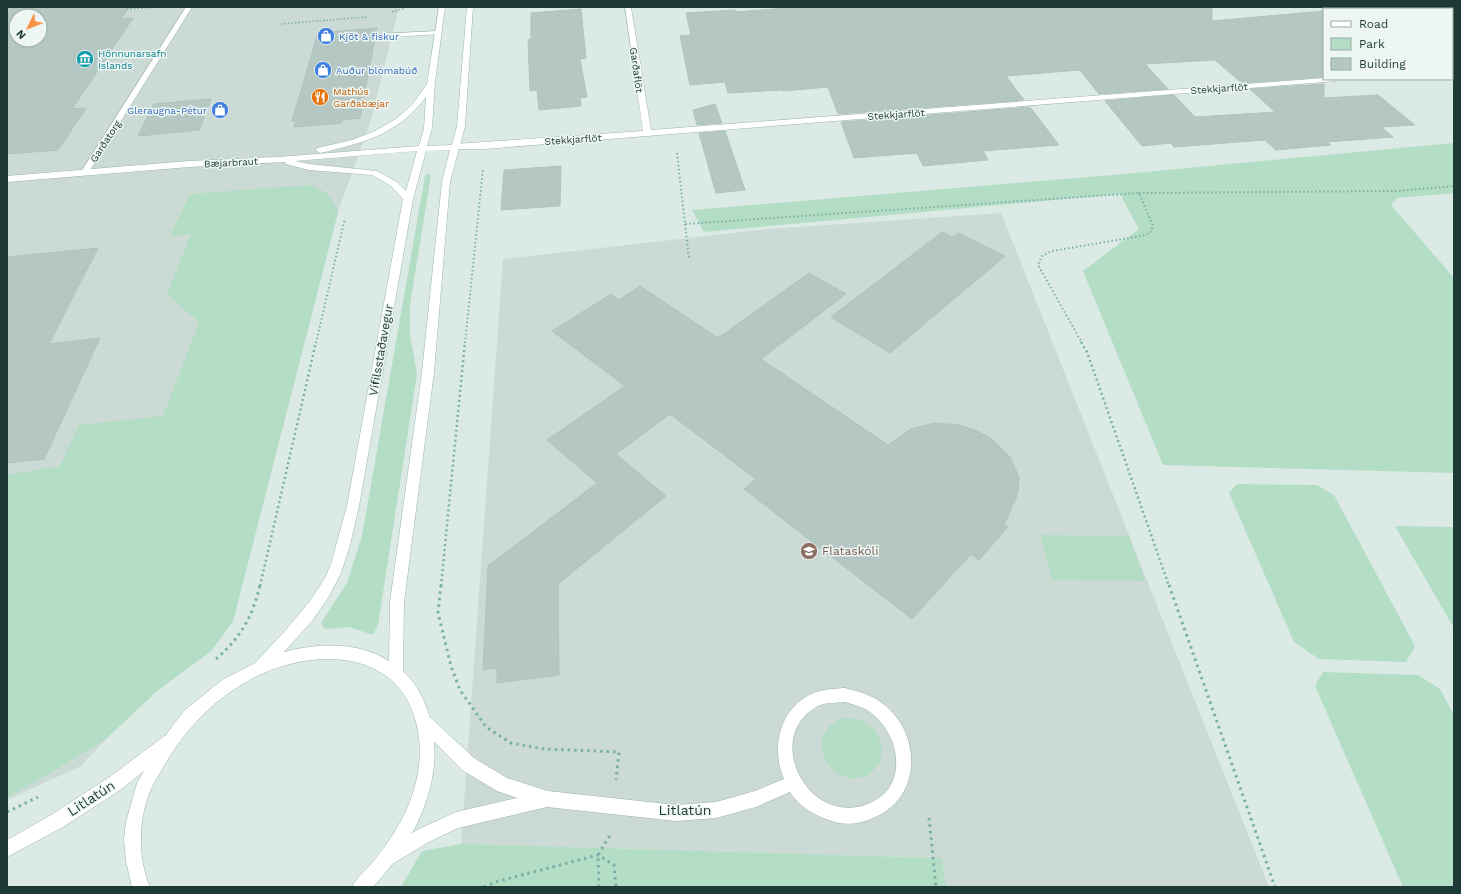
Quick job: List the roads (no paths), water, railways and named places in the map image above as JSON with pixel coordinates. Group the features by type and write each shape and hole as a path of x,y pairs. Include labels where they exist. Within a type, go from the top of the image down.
{"main road":[{"name":"Garðatorg","path":"85,172 189,7"},
{"name":"Vífilsstaðavegur","path":"260,667 308,615 330,582 344,546 353,506 408,199 428,128 432,82 442,7"},
{"path":"396,674 397,602 428,372 446,182 461,126 470,7"},
{"name":"Garðaflöt","path":"628,7 647,133"},
{"path":"379,36 438,32"},
{"name":"Stekkjarflöt","path":"455,147 484,146 1324,80"},
{"path":"278,160 351,142 384,130 408,114 432,82"},
{"name":"Bæjarbraut","path":"7,179 189,164 278,160 422,148 455,147"},
{"path":"278,160 309,167 374,173 394,184 408,199"},
{"name":"Vífilsstaðavegur","path":"141,887 136,877 133,832 144,784 170,740 196,710 227,686 260,667 298,654 335,652 368,658 396,674 414,696 426,723 428,755 423,788 409,824 387,859 362,887"},
{"path":"846,695 861,699 875,707 887,718 897,732 902,747 904,764 901,780 894,794 882,806 868,813 852,816 834,814 818,808 804,797 794,783 786,764 784,746 789,728 798,713 812,702 828,696 846,695"},
{"name":"Litlatún","path":"426,723 468,764 503,785 548,799 676,813 716,810 756,799 794,783"},
{"name":"Litlatún","path":"7,849 57,821 116,782 170,740"},
{"name":"Litlatún","path":"387,859 423,836 456,820 548,799"}],"place":[{"name":"Kjöt & fiskur","path":"326,36"},
{"name":"Hönnunarsafn Íslands","path":"85,59"},
{"name":"Auður blómabúð","path":"323,70"},
{"name":"Mathús Garðabæjar","path":"320,97"},
{"name":"Gleraugna-Pétur","path":"220,110"},
{"name":"Flataskóli","path":"809,551"}]}
